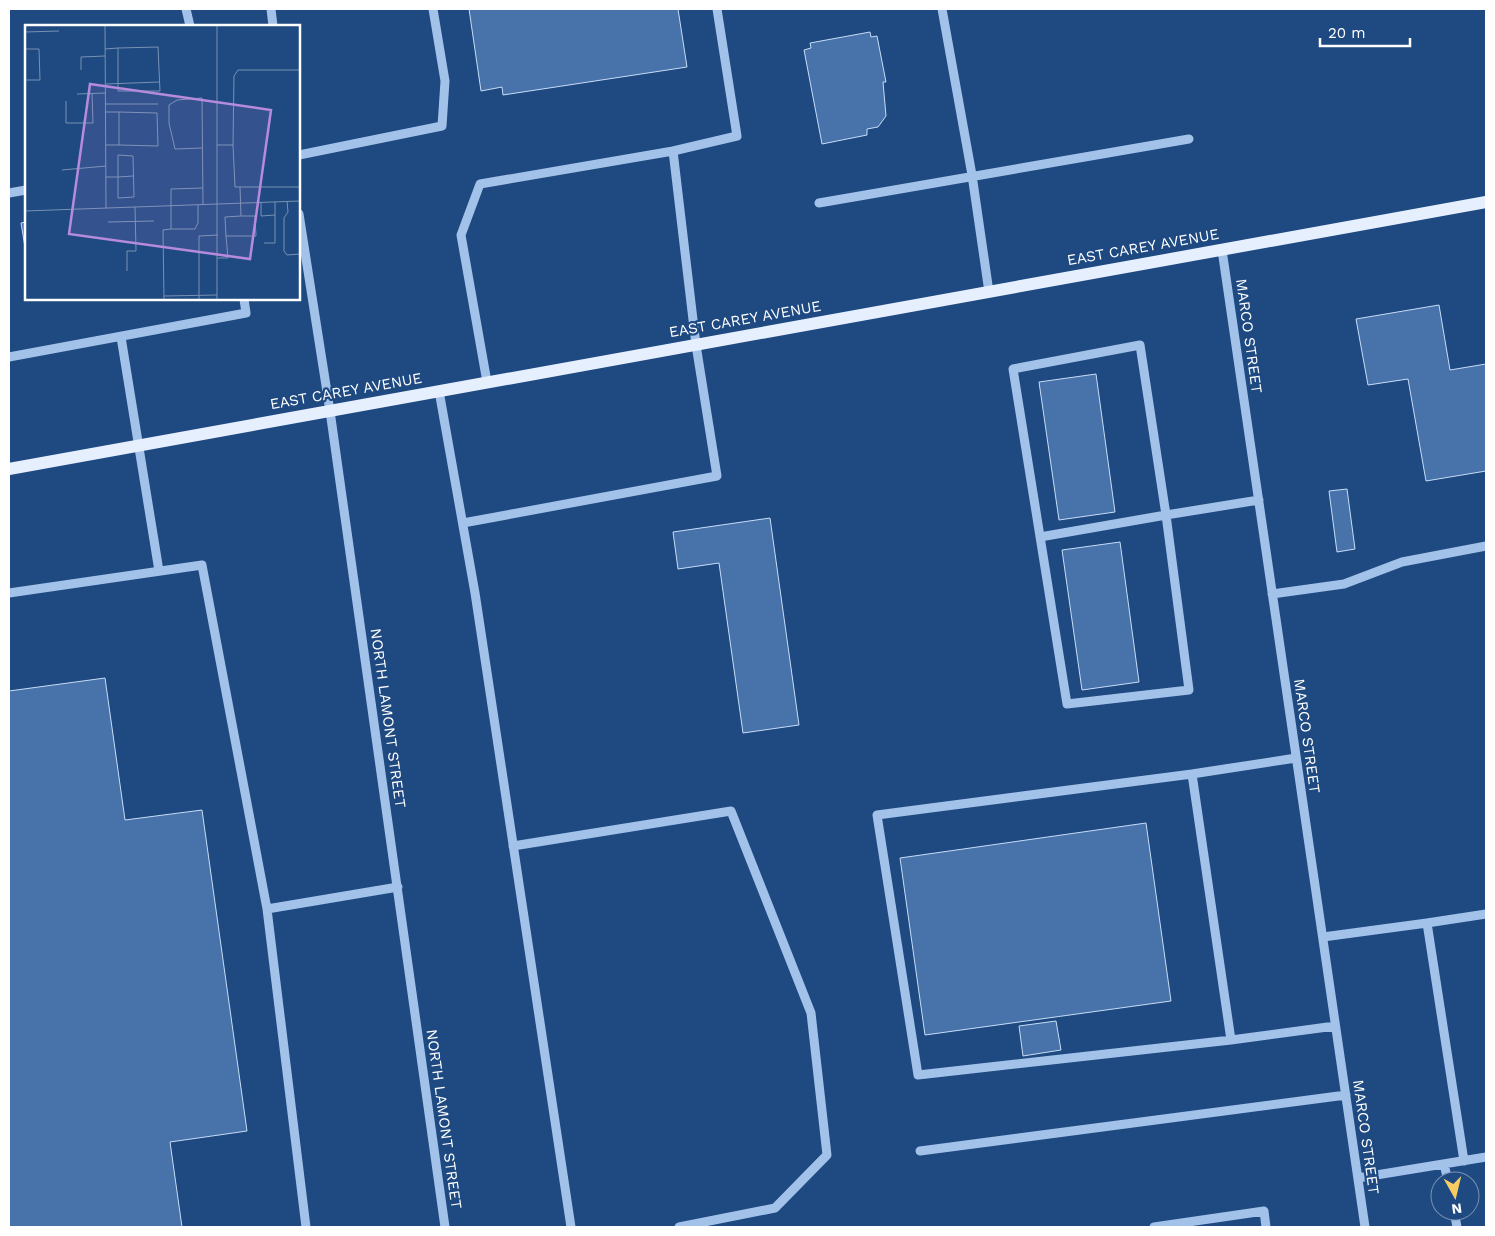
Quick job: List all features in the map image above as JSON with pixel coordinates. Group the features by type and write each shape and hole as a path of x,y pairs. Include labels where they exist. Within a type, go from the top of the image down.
{"main road":[{"name":"EAST CAREY AVENUE","path":"9,469 1486,202"}],"street":[{"path":"186,9 190,25"},
{"path":"271,9 273,25"},
{"path":"300,155 442,126 445,80 433,9"},
{"path":"486,382 461,235 480,184 673,151 737,136 717,9"},
{"path":"942,9 972,175 989,292"},
{"path":"819,203 972,175 1190,139"},
{"path":"462,523 718,476 696,345 673,151"},
{"path":"9,193 25,190"},
{"name":"NORTH LAMONT STREET","path":"300,220 330,411 446,1227"},
{"name":"MARCO STREET","path":"1222,250 1365,1227"},
{"path":"9,357 246,313 244,300"},
{"path":"121,337 140,445 159,572"},
{"path":"1140,345 1166,515 1189,690 1068,704 1013,369 1140,345"},
{"path":"439,391 462,523 572,1227"},
{"path":"1040,537 1259,500"},
{"path":"1272,594 1344,584 1402,562 1486,546"},
{"path":"9,593 202,566 268,909 306,1227"},
{"path":"1296,758 1192,774 877,815 918,1075 1231,1040 1335,1026"},
{"path":"1192,774 1231,1040"},
{"path":"513,846 731,811 811,1013 827,1155 775,1208 679,1227"},
{"path":"268,909 398,887"},
{"path":"1323,937 1486,914"},
{"path":"1427,923 1464,1160"},
{"path":"920,1151 1346,1096"},
{"path":"1358,1178 1486,1157"},
{"path":"1444,1164 1446,1171"},
{"path":"1154,1227 1264,1211 1266,1227"}],"building":[{"path":"469,9 678,9 687,67 503,95 502,87 481,91"},
{"path":"870,32 871,37 877,36 886,82 883,82 886,116 878,127 867,129 867,135 822,144 804,50 811,48 810,43"},
{"path":"25,222 25,247 21,223"},
{"path":"1439,305 1450,370 1486,364 1486,471 1426,481 1408,379 1368,385 1356,319"},
{"path":"1096,374 1115,512 1059,520 1039,382"},
{"path":"1347,489 1355,549 1337,552 1329,491"},
{"path":"770,518 799,725 743,733 719,563 678,569 673,532"},
{"path":"1120,542 1139,682 1082,690 1062,550"},
{"path":"105,678 125,820 202,810 247,1131 170,1142 182,1227 9,1227 9,691"},
{"path":"1146,823 1171,1001 925,1035 900,858"},
{"path":"1056,1021 1061,1050 1023,1056 1019,1026"}]}
